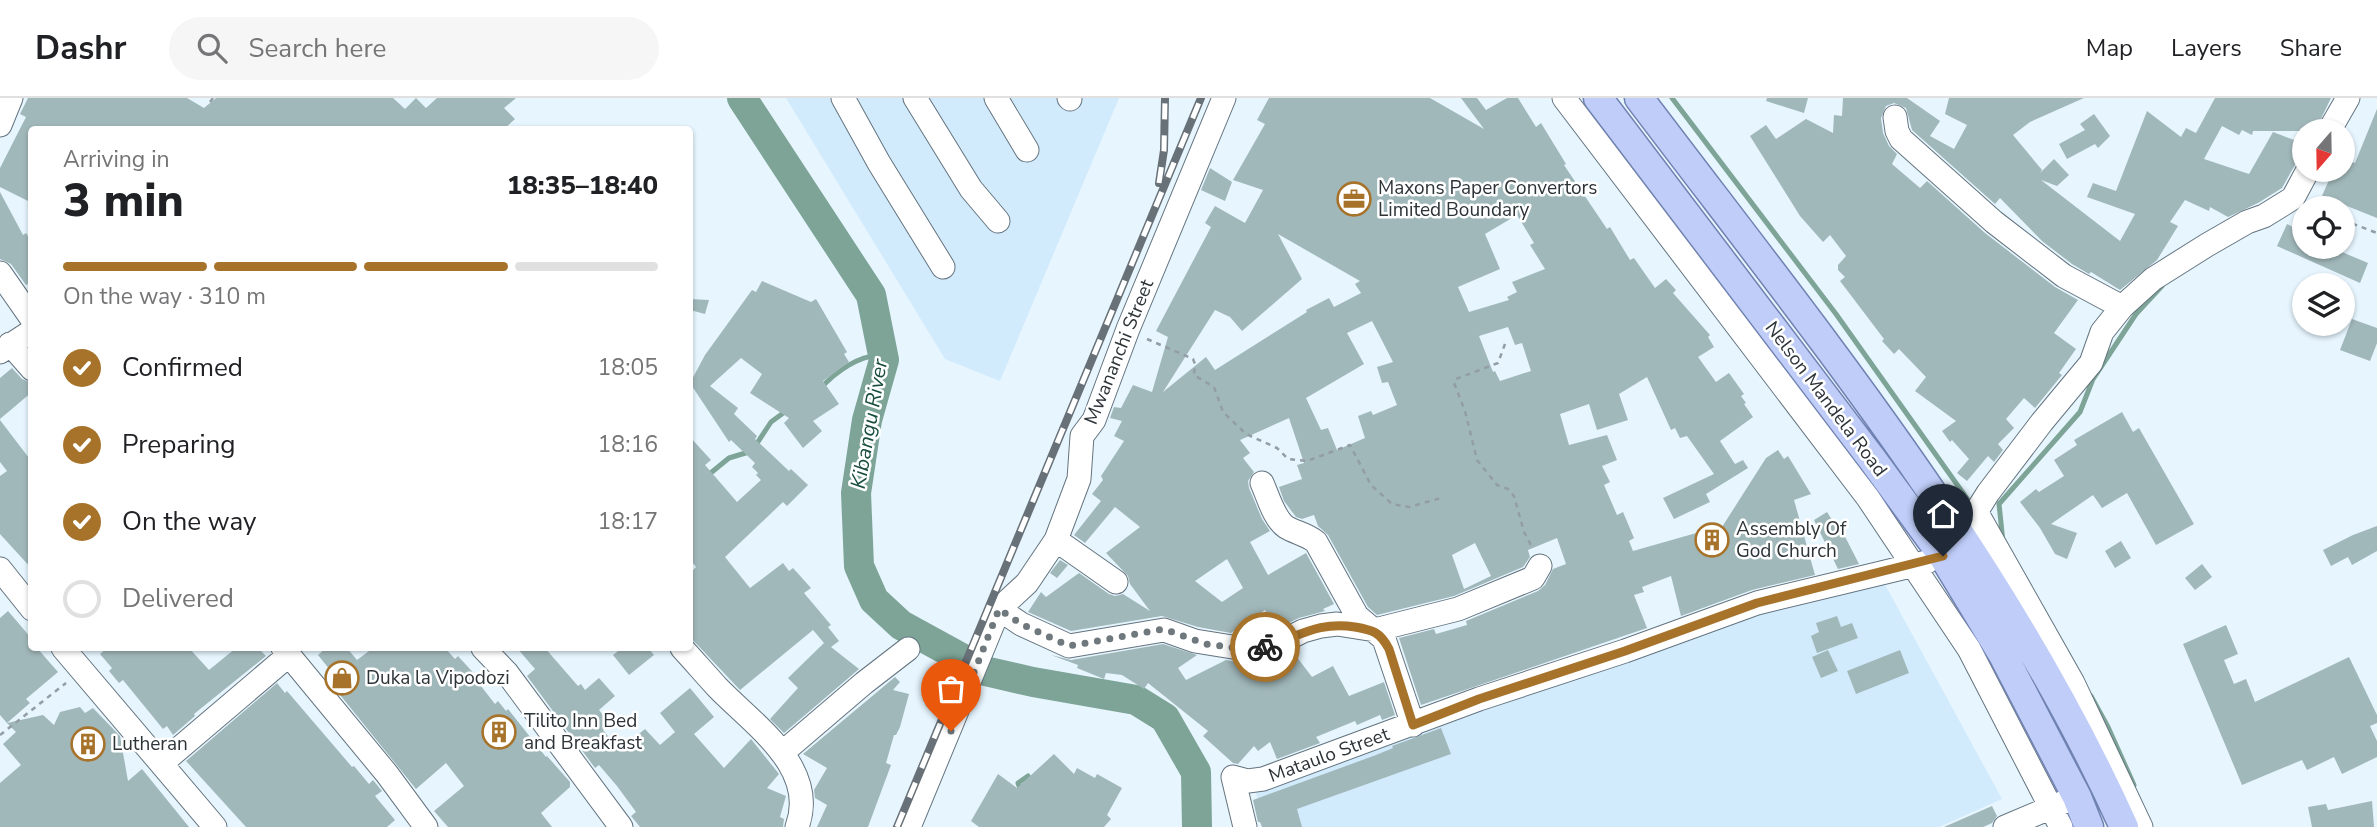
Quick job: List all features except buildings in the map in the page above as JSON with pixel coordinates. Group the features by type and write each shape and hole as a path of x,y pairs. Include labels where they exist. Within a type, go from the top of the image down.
{"main road":[{"name":"Nelson Mandela Road","path":"1598,98 1864,448 1960,535 2003,655 2064,801 2089,827"},
{"name":"Nelson Mandela Road","path":"1639,98 1918,470 1960,535 2046,655 2082,741 2124,827"}],"street":[{"path":"843,98 879,163 943,267"},
{"path":"915,98 971,189 998,221"},
{"path":"996,98 1027,150"},
{"name":"Mwananchi Street","path":"909,827 995,619 1027,583 1056,540 1079,479 1082,436 1094,420 1128,329 1224,98"},
{"path":"1564,98 1868,498 1969,649 2064,801 2061,827"},
{"path":"2336,119 2348,98"},
{"path":"1895,117 1901,139 1994,222 2064,276 2122,307"},
{"path":"1960,535 2042,422 2091,363 2102,332 2122,307 2153,279 2207,245 2293,198 2302,182"},
{"path":"0,273 28,313"},
{"path":"28,334 5,348 28,366"},
{"path":"1262,483 1281,522 1289,529 1305,534 1316,542 1357,616 1384,639 1413,725"},
{"name":"Mataulo Street","path":"1245,827 1233,777 1248,781 1263,779 1479,699 1625,651 1757,603 1913,565 1960,535"},
{"path":"1056,540 1116,582"},
{"path":"995,619 1021,624 1069,646 1164,629 1195,642 1251,650 1277,644 1303,631 1321,626 1337,624 1375,630 1458,609 1533,578 1540,566"},
{"path":"0,569 28,604"},
{"path":"782,752 908,649"},
{"path":"65,651 215,827"},
{"path":"162,763 286,651 387,774 426,827"},
{"path":"486,651 507,673 621,827"},
{"path":"684,651 782,752 801,790 803,801 797,827"},
{"path":"2046,655 2073,683 2141,827"},
{"path":"2005,827 2064,801"}],"path":[{"path":"210,102 213,98"},
{"path":"2355,225 2377,233"},
{"path":"1128,329 1193,359 1194,375 1216,390 1223,412 1246,434 1277,448 1288,459 1307,461 1350,445 1371,485 1392,504 1409,507 1441,498"},
{"path":"1505,344 1498,363 1456,379 1454,383 1465,411 1477,460 1497,485 1508,489 1514,496 1524,532 1538,554 1540,566"},
{"path":"0,735 65,683 84,674"}],"shaded area":[{"path":"786,98 1119,98 1000,381 945,359"},
{"path":"1883,581 2002,799 1939,827 1266,827 1255,790 1784,605"}],"waterway":[{"name":"Kibangu River","path":"742,98 871,295 884,360 867,420 856,493 859,566 874,600 901,625 985,671 1136,700 1165,718 1196,772 1197,827"},
{"path":"1672,98 1836,314 1973,507"},
{"path":"2003,542 1999,504 2080,412 2093,379 2136,314 2162,286"},
{"path":"820,389 840,371 857,361 874,356 882,356 884,360"},
{"path":"707,476 729,458 752,451 771,422 786,411"},
{"path":"2091,696 2134,785"},
{"path":"1021,791 1018,783 1028,776"}],"railway":[{"path":"1159,183 1164,150 1165,98"},
{"path":"897,827 1201,98"}],"way so far":[{"path":"951,731 999,609 1021,624 1069,646 1164,629 1206,644 1251,650 1265,647"}],"place":[{"name":"Maxons Paper Convertors Limited Boundary","path":"1354,199"},
{"name":"Assembly Of God Church","path":"1712,540"},
{"name":"Duka la Vipodozi","path":"342,678"},
{"name":"Tilito Inn Bed and Breakfast","path":"499,732"},
{"name":"Lutheran","path":"88,744"}],"route":[{"path":"1265,647 1321,626 1337,624 1375,630 1389,649 1413,725 1479,699 1695,627 1757,603 1943,556"}]}
